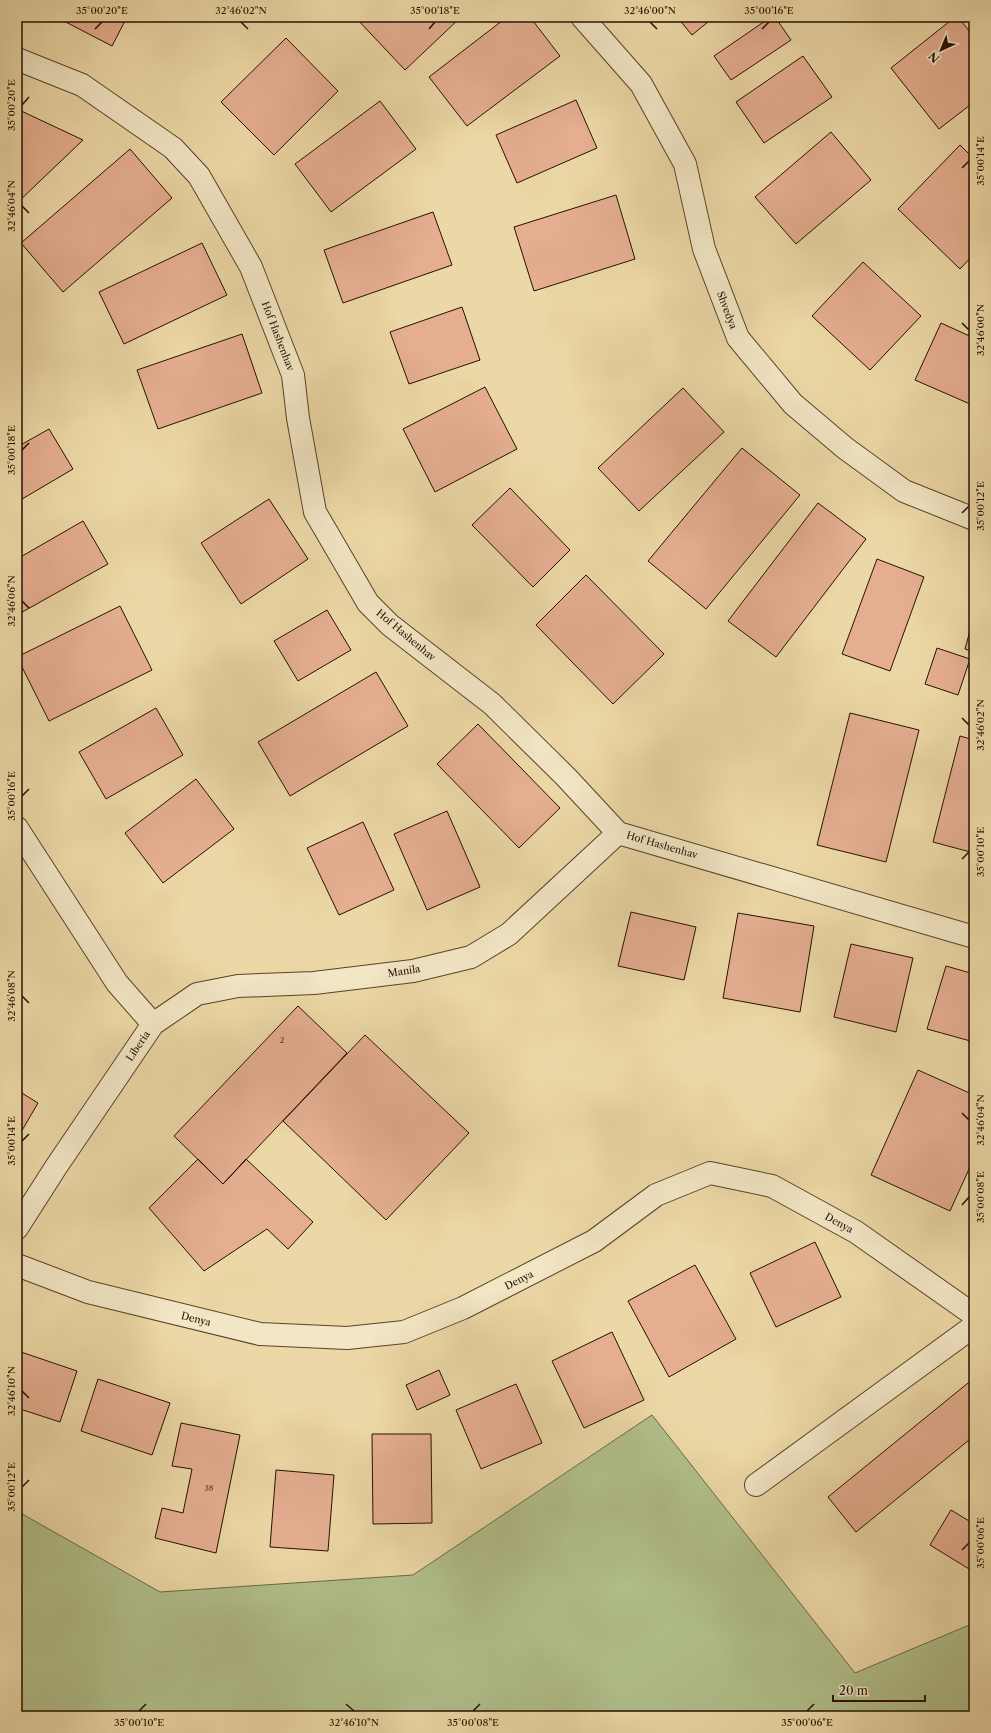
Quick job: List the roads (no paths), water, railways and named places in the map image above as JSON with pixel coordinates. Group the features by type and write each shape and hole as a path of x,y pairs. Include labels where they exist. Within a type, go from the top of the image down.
{"street":[{"name":"Shvedya","path":"582,17 641,84 685,164 704,249 738,338 793,404 845,448 904,491 974,519"},
{"name":"Hof Hashenhav","path":"17,59 82,85 173,148 199,176 254,274 293,375 298,418 316,512 368,603 390,624 492,704 566,777 618,833 974,937"},
{"name":"Liberia","path":"17,828 117,983 153,1024 56,1167 17,1228"},
{"name":"Manila","path":"153,1024 197,994 238,986 314,983 413,971 471,957 509,934 618,833"},
{"name":"Denya","path":"17,1265 88,1292 260,1334 347,1338 404,1332 463,1308 594,1242 656,1195 710,1173 772,1186 856,1232 974,1315"},
{"path":"756,1485 974,1326"}]}
